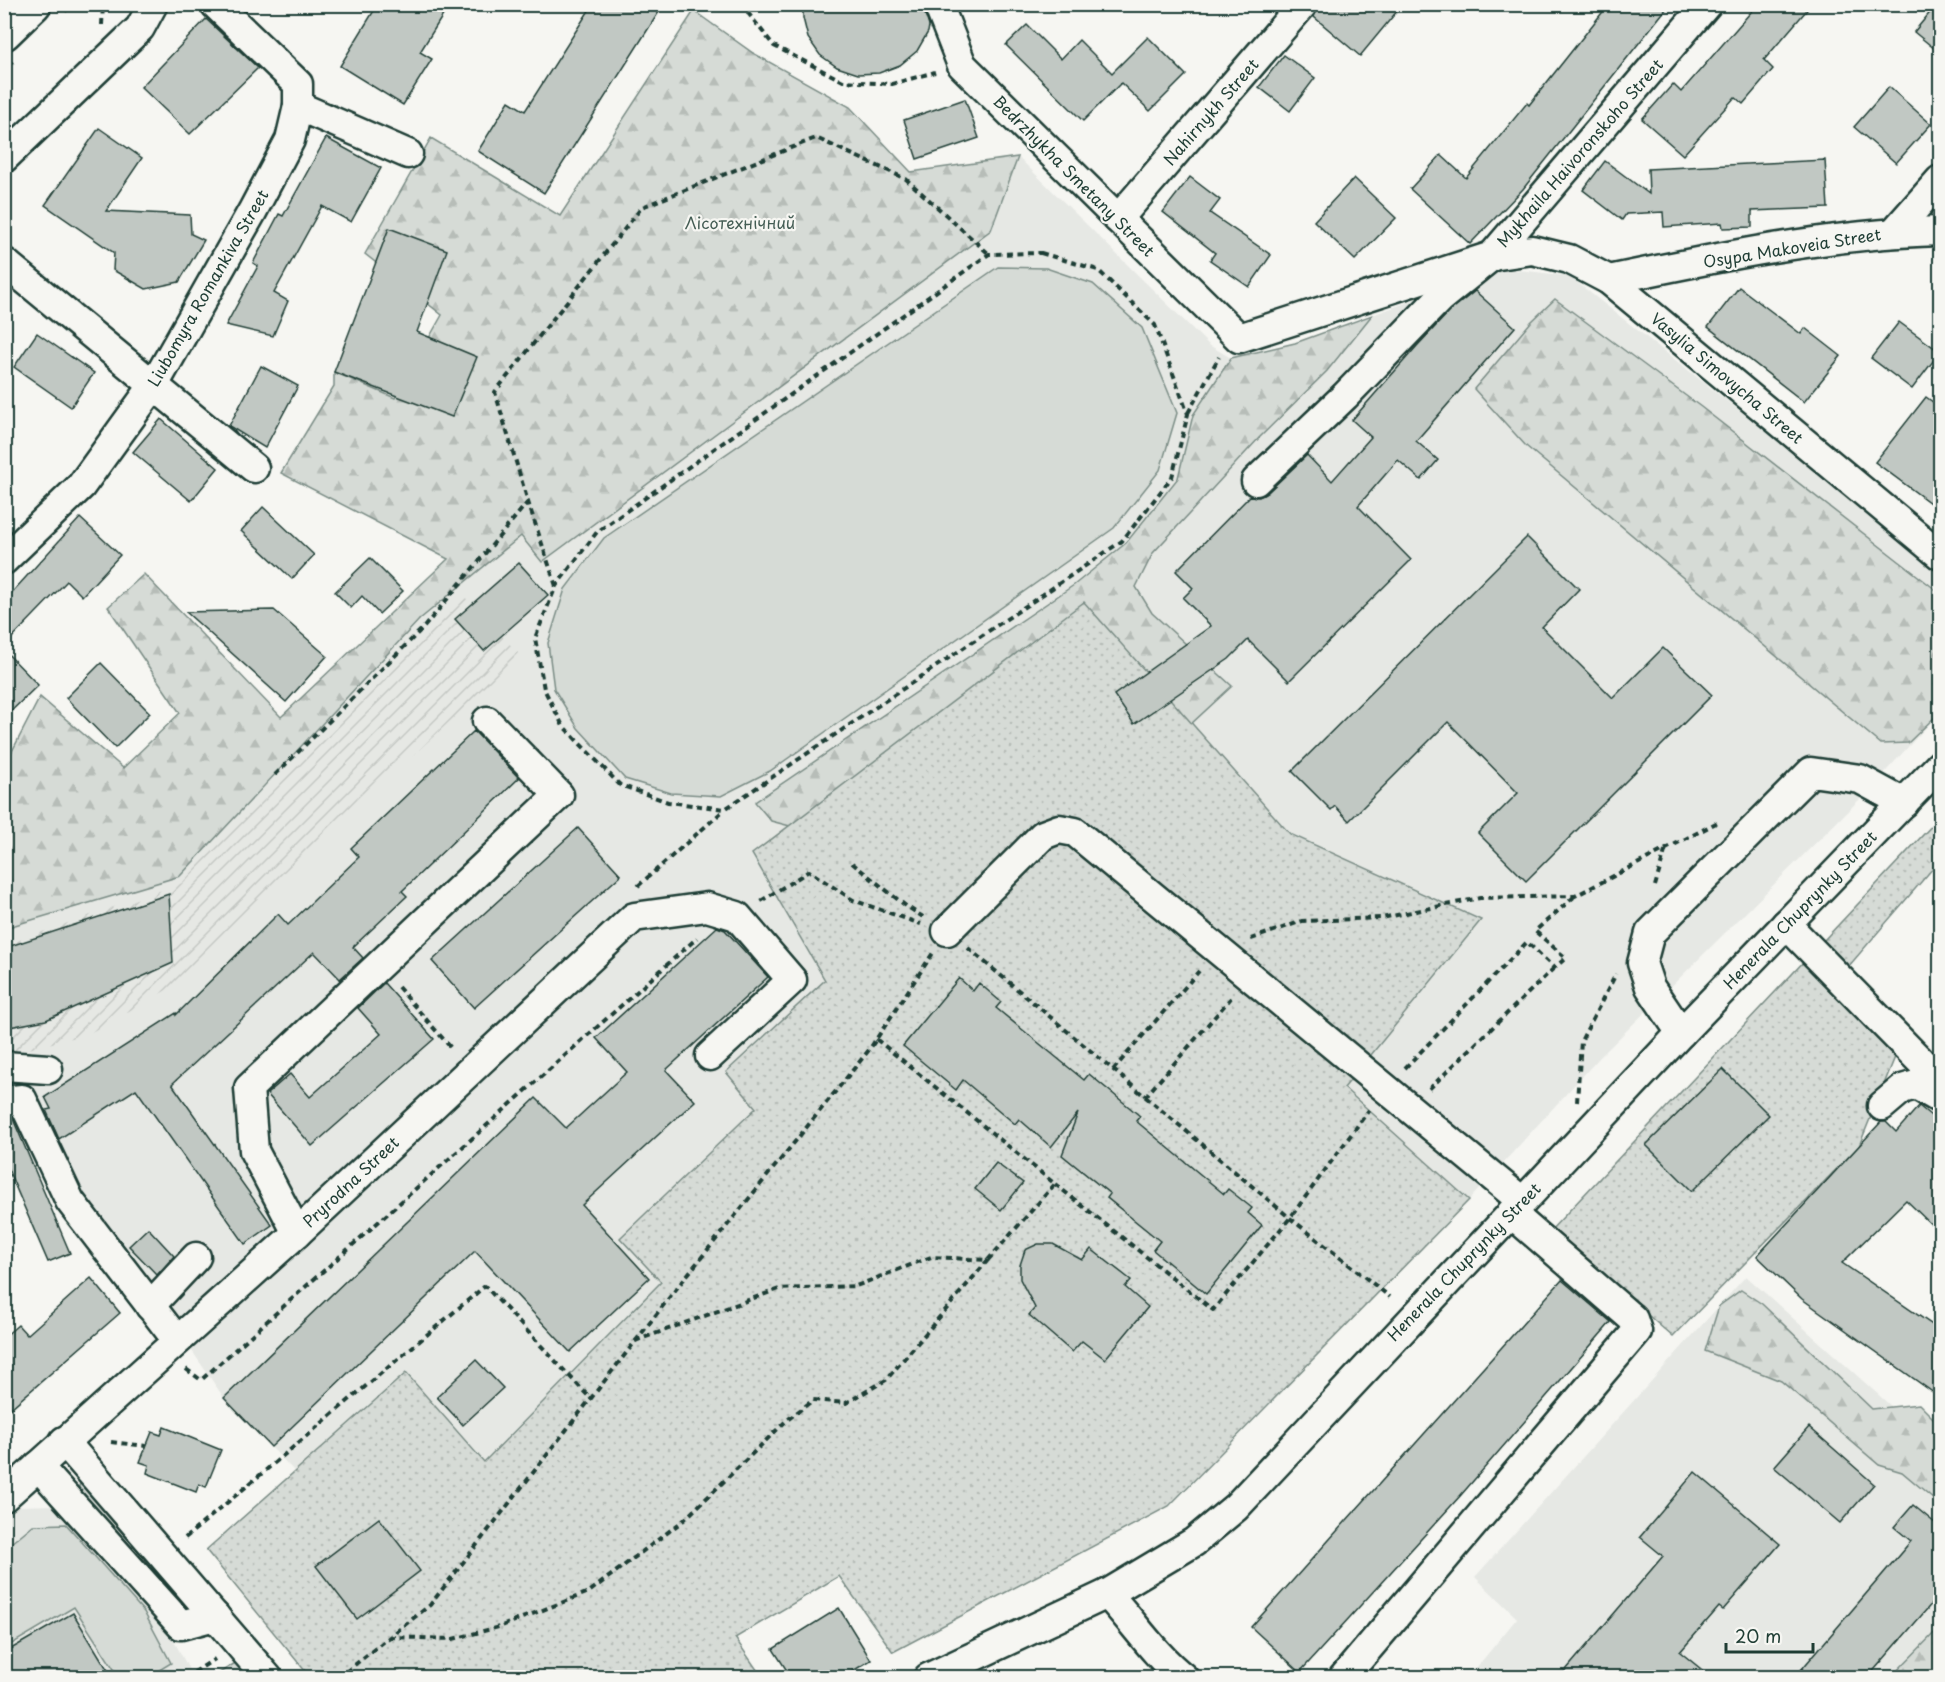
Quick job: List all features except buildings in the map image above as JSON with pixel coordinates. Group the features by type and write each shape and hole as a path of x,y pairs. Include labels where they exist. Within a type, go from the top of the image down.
{"main road":[{"path":"4,33 34,4"}],"street":[{"path":"4,158 140,28 153,4"},
{"name":"Liubomyra Romankiva Street","path":"4,560 81,486 154,385 290,140 298,106 298,84 215,4"},
{"name":"Bedrzhykha Smetany Street","path":"938,4 962,65 1232,332"},
{"name":"Nahirnykh Street","path":"1118,219 1304,4"},
{"name":"Mykhaila Haivoronskoho Street","path":"1232,332 1239,339 1492,256 1707,4"},
{"path":"298,106 408,154"},
{"path":"1894,232 1941,180"},
{"name":"Osypa Makoveia Street","path":"1609,280 1746,252 1894,232 1941,231"},
{"name":"Vasylia Simovycha Street","path":"1492,256 1532,250 1569,259 1609,280 1941,555"},
{"path":"1256,481 1345,396 1439,299 1492,256"},
{"path":"4,262 254,468"},
{"path":"297,1233 254,1151 249,1088 559,795 487,721"},
{"name":"Henerala Chuprynky Street","path":"928,1677 1107,1594 1194,1542 1236,1507 1681,1033 1941,765"},
{"path":"1681,1033 1650,987 1642,963 1650,933 1811,772 1860,779 1904,803"},
{"path":"947,931 1043,835 1059,829 1075,832 1386,1087 1517,1207 1633,1319 1637,1331 1343,1677"},
{"path":"634,917 707,907 737,916 792,980 710,1056"},
{"name":"Pryrodna Street","path":"9,1484 38,1466 176,1339 297,1233 634,917"},
{"path":"1786,924 1941,1081"},
{"path":"4,1066 48,1069"},
{"path":"1882,1106 1902,1089 1916,1085 1941,1098"},
{"path":"4,1101 22,1099 70,1202 176,1339"},
{"path":"150,1306 196,1257"},
{"path":"64,1441 268,1677"},
{"path":"38,1466 181,1625 215,1616"},
{"path":"1107,1594 1131,1618 1168,1665 1184,1677"}],"path":[{"path":"101,33 103,4"},
{"path":"741,4 774,46 843,81 892,84 962,65"},
{"path":"556,585 495,392 642,207 816,138 906,179 989,254"},
{"path":"725,809 668,802 620,785 563,726 544,689 535,638 556,585 597,532 989,254 1041,253 1098,270 1155,326 1188,414"},
{"path":"634,917 633,890 725,809 1122,541 1172,477 1188,414 1232,332"},
{"path":"275,774 424,627 528,502"},
{"path":"1437,1097 1428,1090 1566,957 1536,931 1575,896 1719,822"},
{"path":"852,862 906,906"},
{"path":"201,1380 718,919 737,916 809,871 853,900 904,919 947,931 1290,1218 1390,1297"},
{"path":"1247,944 1251,938 1302,921 1383,918 1480,898 1575,896"},
{"path":"338,1677 430,1605 635,1341 876,1039 947,931"},
{"path":"876,1039 1213,1310 1290,1218 1386,1087 1527,942 1554,968"},
{"path":"1113,1070 1218,949"},
{"path":"379,966 471,1070"},
{"path":"1145,1097 1250,976"},
{"path":"389,1637 453,1639 499,1627 589,1592 684,1520 786,1421 813,1400 846,1403 886,1380 1055,1184"},
{"path":"635,1341 779,1289 856,1286 931,1257 988,1260"},
{"path":"182,1540 486,1286 591,1398"},
{"path":"111,1442 146,1446"},
{"path":"185,1677 202,1666"}],"shaded area":[{"path":"694,11 753,53 850,107 911,172 1018,157 1209,345 1231,358 1295,343 1502,268 1569,276 1940,569 1940,712 1867,792 1600,1057 1469,1200 1169,1506 893,1652 839,1576 735,1638 762,1677 206,1550 294,1471 224,1398 167,1314 82,1198 25,1090 5,1085 5,765 40,697 123,768 180,714 108,607 144,574 281,717 448,559 281,473 334,386 334,372 395,398 442,315 365,254 431,138 560,216"},
{"path":"461,593 521,656 331,831 172,987 88,1034 5,1055 5,945 182,883 277,780"},
{"path":"1746,1276 1940,1450 1940,1646 1912,1677 1468,1678 1517,1618 1475,1577"},
{"path":"58,1505 163,1620 193,1677 5,1678 5,1517 15,1506"}],"green space":[{"name":"Лісотехнічний","path":"694,11 753,53 850,107 911,172 1018,157 991,230 542,562 521,536 420,619 180,876 5,928 5,765 40,697 123,768 180,713 108,607 144,574 281,717 448,559 281,473 334,386 334,372 395,398 442,315 365,254 431,138 560,216"},
{"path":"998,267 1046,268 1093,284 1142,328 1177,413 1160,470 1114,528 770,771 721,796 671,793 625,779 578,728 554,689 548,643 565,589 604,538"},
{"path":"1555,299 1701,407 1940,593 1940,712 1908,743 1881,744 1526,446 1474,389 1531,322"},
{"path":"1372,315 1327,371 1259,438 1153,553 1136,587 1152,613 1232,686 1178,736 847,841 771,821 755,802 1074,585 1126,543 1178,478 1193,415 1231,358 1295,343"},
{"path":"1084,602 1290,834 1481,920 1344,1088 1469,1200 1169,1506 893,1652 839,1576 735,1638 762,1677 310,1677 206,1550 406,1373 484,1462 661,1282 620,1238 756,1108 726,1072 825,980 752,854"},
{"path":"1940,817 1940,860 1848,967 1897,1052 1859,1146 1673,1337 1551,1230"},
{"path":"1741,1290 1762,1304 1872,1409 1919,1404 1940,1425 1940,1504 1902,1472 1879,1465 1781,1381 1705,1351 1719,1306"},
{"path":"84,1481 193,1602 187,1612 78,1491 80,1482"},
{"path":"66,1524 144,1612 171,1663 148,1677 119,1677 74,1607 5,1648 5,1548 33,1525"},
{"path":"1940,1627 1940,1677 1891,1677"},
{"path":"240,1660 255,1677 213,1678 213,1677"}]}
